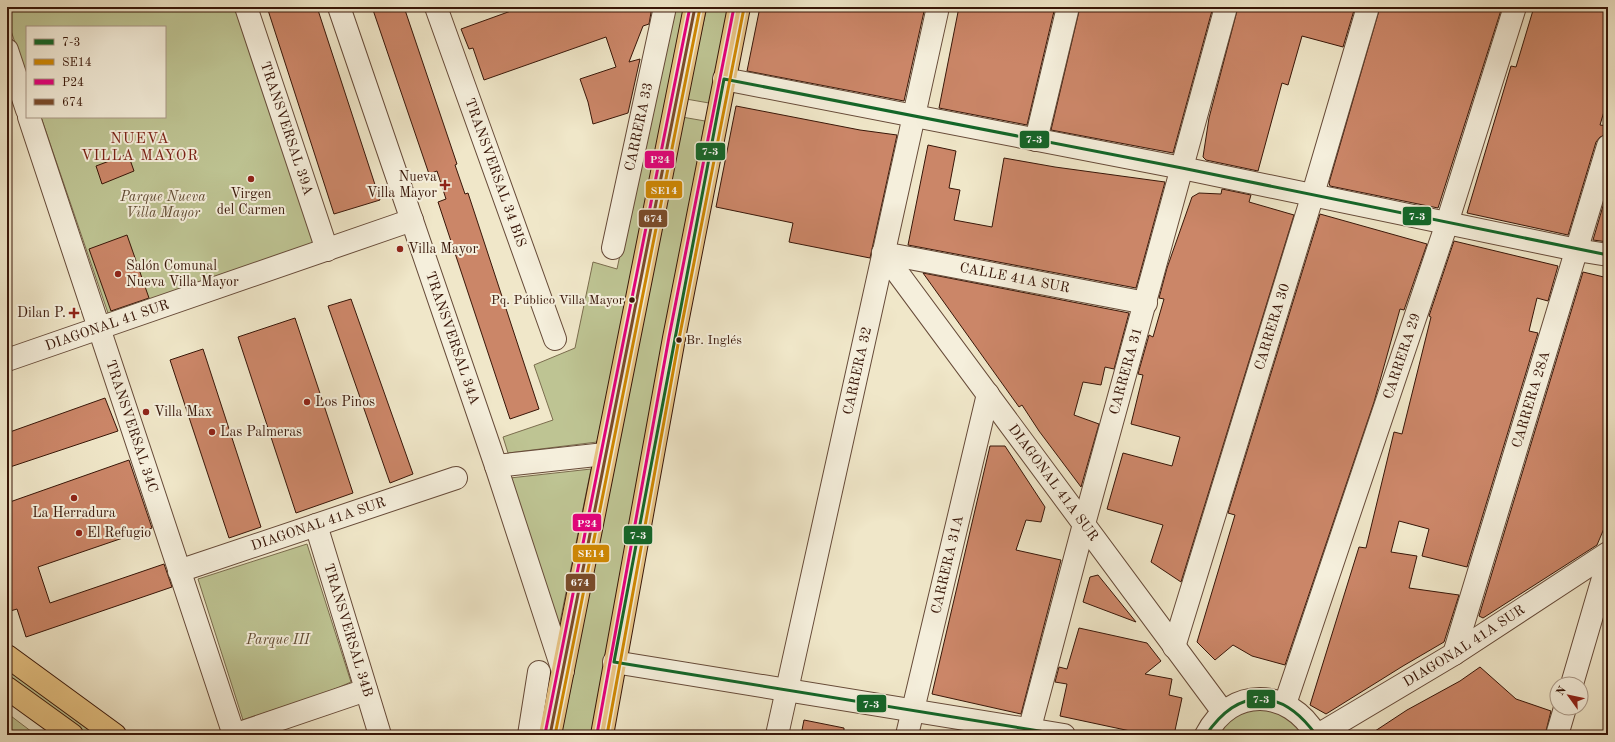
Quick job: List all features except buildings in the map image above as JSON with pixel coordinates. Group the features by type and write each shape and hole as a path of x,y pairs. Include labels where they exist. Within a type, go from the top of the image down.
{"main road":[{"path":"550,735 695,7"},
{"path":"602,735 614,662 636,551 676,330 739,7"},
{"path":"7,656 115,735"},
{"path":"7,688 72,735"}],"street":[{"name":"TRANSVERSAL 39A","path":"246,7 327,250"},
{"name":"TRANSVERSAL 34A","path":"339,7 496,466 563,671"},
{"name":"TRANSVERSAL 34 BIS","path":"436,7 555,339"},
{"name":"CARRERA 33","path":"614,248 665,7"},
{"name":"CARRERA 32","path":"777,735 938,7"},
{"path":"1036,140 1068,7"},
{"name":"CARRERA 31","path":"1029,732 1084,524 1146,303 1226,7"},
{"name":"CARRERA 30","path":"1174,647 1313,194 1368,7"},
{"name":"CARRERA 29","path":"1285,704 1447,223 1515,7"},
{"path":"7,50 26,107"},
{"path":"724,79 1313,194 1577,250 1608,255"},
{"name":"TRANSVERSAL 34C","path":"29,118 234,735"},
{"name":"CARRERA 28A","path":"1454,654 1608,146"},
{"name":"DIAGONAL 41 SUR","path":"7,360 412,220"},
{"name":"CALLE 41A SUR","path":"883,253 1146,303"},
{"name":"DIAGONAL 41A SUR","path":"883,253 1223,712"},
{"name":"CARRERA 31A","path":"908,735 988,394"},
{"path":"496,466 605,454"},
{"name":"DIAGONAL 41A SUR","path":"180,571 456,478"},
{"name":"TRANSVERSAL 34B","path":"316,525 380,735"},
{"name":"DIAGONAL 41A SUR","path":"1317,735 1454,654 1608,553"},
{"path":"1574,676 1608,561"},
{"path":"614,662 913,711 1029,732 1064,735"},
{"path":"529,735 538,672"},
{"path":"234,735 366,690"},
{"path":"1206,735 1211,725 1223,712 1238,704 1253,699 1270,699 1285,704 1298,712 1309,722 1317,735"},
{"path":"1557,735 1563,716"}],"green space":[{"name":"Parque Nueva Villa Mayor","path":"7,7 239,7 320,242 109,316 41,118 166,118 166,26 26,26 26,75 7,19"},
{"path":"673,7 686,7 597,442 508,453 503,437 553,420 534,365 575,348 593,262 617,269"},
{"path":"707,7 729,7 709,103 686,99"},
{"path":"682,117 705,121 593,735 560,735"},
{"path":"591,469 559,627 510,478"},
{"name":"Parque III","path":"307,544 351,682 328,692 243,720 198,579"},
{"path":"7,668 99,735 86,735 7,677"},
{"path":"1262,709 1276,712 1291,720 1305,735 1217,735 1236,716"},
{"path":"7,713 36,735 7,735"}],"transit line":[{"name":"P24","path":"545,734 690,7"},
{"name":"674","path":"550,735 695,7"},
{"name":"P24","path":"597,734 669,337 734,7"},
{"name":"SE14","path":"555,735 700,8"},
{"name":"SE14","path":"607,735 679,339 744,8"},
{"name":"7-3","path":"1064,735 614,662 724,79 1182,168 1608,255"},
{"name":"7-3","path":"1206,735 1219,719 1232,708 1246,701 1261,699 1275,701 1289,708 1303,719 1316,735"}],"place":[{"name":"Virgen del Carmen","path":"251,179"},
{"name":"Nueva Villa Mayor","path":"445,185"},
{"name":"Villa Mayor","path":"400,249"},
{"name":"Salón Comunal Nueva Villa Mayor","path":"118,274"},
{"name":"Pq. Público Villa Mayor","path":"632,300"},
{"name":"Dilan P.","path":"74,313"},
{"name":"Br. Inglés","path":"679,340"},
{"name":"Los Pinos","path":"307,402"},
{"name":"Villa Max","path":"146,412"},
{"name":"Las Palmeras","path":"212,432"},
{"name":"La Herradura","path":"74,498"},
{"name":"El Refugio","path":"79,533"}],"district":[{"name":"NUEVA VILLA MAYOR","path":"140,148"}]}
